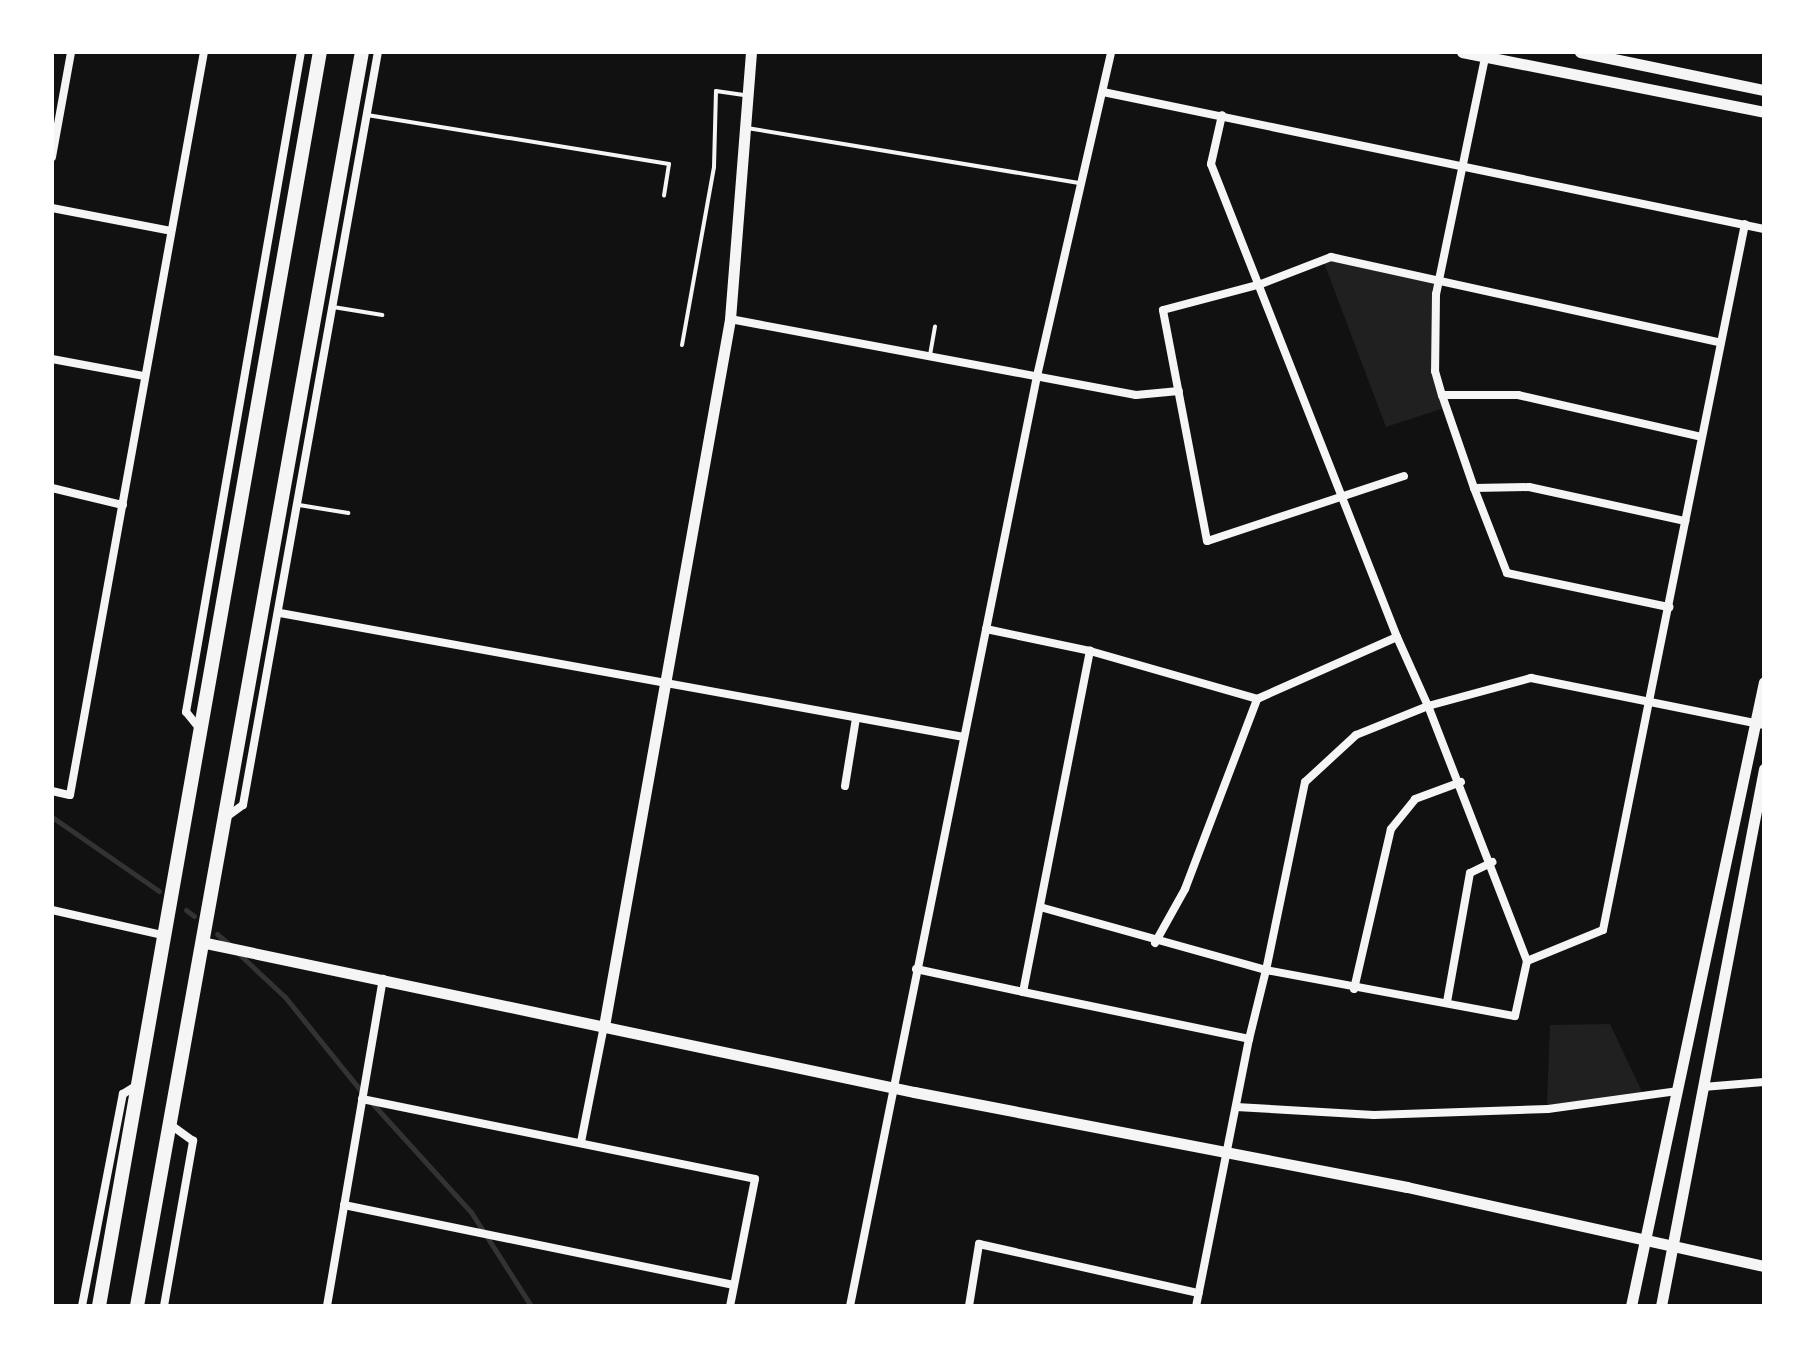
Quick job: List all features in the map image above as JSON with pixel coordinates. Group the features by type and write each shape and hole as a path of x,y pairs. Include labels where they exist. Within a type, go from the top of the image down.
{"highway":[{"path":"99,1306 320,52"},
{"path":"137,1306 362,52"}],"street":[{"path":"52,157 71,52"},
{"path":"52,791 70,795 204,52"},
{"path":"200,730 186,712 301,52"},
{"path":"223,820 243,805 280,613 378,52"},
{"path":"581,1142 730,319 751,52"},
{"path":"850,1306 1037,376 1111,52"},
{"path":"1462,52 1486,54 1764,112"},
{"path":"1580,52 1764,90"},
{"path":"1486,54 1439,280 1432,333 1442,395 1507,573 1669,607"},
{"path":"1103,92 1764,229"},
{"path":"1040,907 1155,943 1266,970 1354,989 1447,1002 1515,1016 1527,961 1493,862 1397,637 1261,284 1211,164 1222,115"},
{"path":"52,208 171,231"},
{"path":"1527,961 1603,930 1745,224"},
{"path":"1404,476 1207,541 1163,310 1261,284 1331,257 1721,343"},
{"path":"730,319 1136,395 1179,391"},
{"path":"52,359 144,376"},
{"path":"1442,395 1518,395 1701,437"},
{"path":"1474,488 1529,487 1685,521"},
{"path":"52,488 123,505"},
{"path":"280,613 964,737"},
{"path":"986,629 1090,651 1257,699 1397,637"},
{"path":"1023,992 1090,651"},
{"path":"1196,1306 1249,1039 1305,782 1356,735 1428,706 1531,678 1651,698 1760,723"},
{"path":"1631,1306 1760,723 1764,682"},
{"path":"1155,943 1185,889 1257,699"},
{"path":"845,786 856,718"},
{"path":"1661,1306 1764,769"},
{"path":"1354,989 1391,829 1415,799 1461,782"},
{"path":"1447,1002 1470,873 1493,862"},
{"path":"52,910 166,936"},
{"path":"201,942 895,1087 1407,1187 1645,1243 1764,1266"},
{"path":"916,969 1249,1039"},
{"path":"327,1306 383,979"},
{"path":"1703,1087 1764,1082"},
{"path":"82,1306 123,1094 140,1083"},
{"path":"1236,1107 1374,1115 1548,1109 1677,1091"},
{"path":"362,1099 755,1179 730,1306"},
{"path":"164,1306 193,1141 169,1123"},
{"path":"344,1205 734,1285"},
{"path":"969,1306 979,1244 1199,1293"}],"lane":[{"path":"682,345 714,167 716,91 747,95"},
{"path":"367,115 669,164 664,196"},
{"path":"744,128 1082,183"},
{"path":"333,307 382,315"},
{"path":"930,356 935,326"},
{"path":"299,505 348,513"}],"shaded area":[{"path":"1331,257 1439,280 1435,371 1447,407 1386,427 1323,260"},
{"path":"1610,1024 1643,1094 1547,1105 1550,1025"}],"waterway":[{"path":"52,817 159,891"},
{"path":"186,910 194,916"},
{"path":"217,934 229,944"},
{"path":"239,954 285,997 362,1092"},
{"path":"372,1103 471,1212 531,1306"}]}
